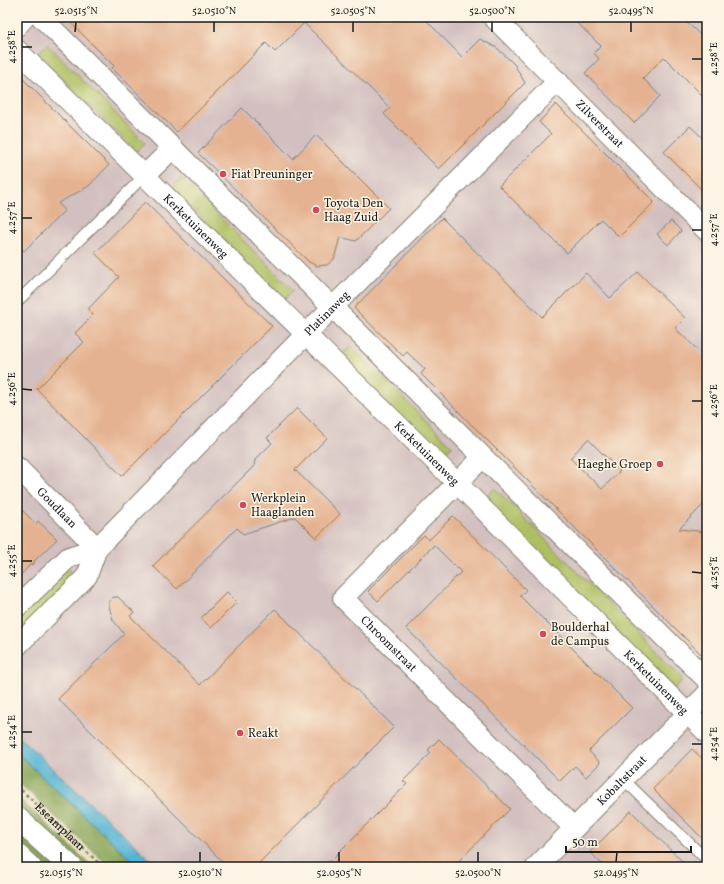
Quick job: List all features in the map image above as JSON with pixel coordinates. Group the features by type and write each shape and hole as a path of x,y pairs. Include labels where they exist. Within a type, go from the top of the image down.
{"main road":[{"name":"Escamplaan","path":"17,818 71,867"},
{"path":"17,855 30,867"}],"street":[{"path":"17,26 25,17"},
{"path":"41,17 333,307 482,458 707,680"},
{"name":"Zilverstraat","path":"493,17 707,231"},
{"name":"Kerketuinenweg","path":"17,50 457,483 707,733"},
{"name":"Platinaweg","path":"17,646 87,576 97,548 306,334 558,81"},
{"path":"144,175 173,148"},
{"name":"Chroomstraat","path":"482,458 343,598 574,828"},
{"name":"Goudlaan","path":"17,467 97,548"},
{"name":"Platinaweg","path":"48,615 22,602 69,557 97,548"},
{"name":"Kobaltstraat","path":"536,867 707,694"}],"lane":[{"path":"17,302 144,175"},
{"path":"623,779 707,860"}],"path":[{"name":"Escamplaan","path":"17,786 104,867"}],"shaded area":[{"path":"17,17 702,17 707,21 707,867 124,867 17,765"}],"green space":[{"path":"47,44 145,143 136,152 37,54"},
{"path":"181,178 293,290 284,300 172,188"},
{"path":"351,346 452,446 440,457 339,357"},
{"path":"495,488 683,679 674,689 483,501"},
{"path":"67,567 76,578 17,638 17,617"},
{"path":"17,753 139,867 110,867 17,781"},
{"path":"17,797 93,867 82,867 17,807"},
{"path":"17,831 56,867 43,867 17,843"}],"water":[{"path":"17,735 158,867 139,867 17,753"}],"building":[{"path":"65,17 423,17 462,57 480,39 497,48 514,64 525,83 439,169 384,114 390,108 304,23 275,52 266,43 177,132 112,68 114,66"},
{"path":"571,17 681,17 707,41 707,100 664,57 643,78 660,96 634,123 585,73 599,59 594,53 601,46"},
{"path":"17,73 109,165 89,186 58,203 65,210 24,251 17,245"},
{"path":"556,104 654,202 619,237 601,219 567,253 499,186 551,134 539,122"},
{"path":"242,108 293,159 316,135 389,208 356,241 340,237 334,259 327,265 317,266 309,262 198,153"},
{"path":"690,126 707,142 707,195 664,152"},
{"path":"145,202 272,326 122,476 37,389 84,342 75,333 93,315 88,309 119,277 95,253"},
{"name":"Haeghe Groep","path":"442,218 542,317 586,273 610,298 638,272 685,318 675,328 707,359 707,501 679,529 707,532 707,660 421,374 425,369 407,352 403,356 354,308","holes":["588,439 620,471 602,489 570,458"]},
{"path":"671,221 681,231 668,245 657,234"},
{"path":"297,408 327,438 295,470 340,514 316,538 295,517 243,534 237,528 177,589 153,566 254,466 255,460 272,443 267,438"},
{"path":"17,505 36,524 38,521 57,539 34,561 34,564 30,565 17,579"},
{"path":"453,516 526,590 520,596 632,708 589,751 600,763 586,777 575,766 560,781 406,628 461,572 434,545 378,601 368,591 424,535 429,540"},
{"path":"227,592 237,602 211,628 201,618"},
{"name":"Reakt","path":"115,597 118,597 134,612 130,616 200,685 275,609 394,727 255,867 228,867 58,699 124,634 113,620 109,606 109,601"},
{"path":"439,739 510,809 453,867 324,867 407,784 403,781 431,753 428,750"},
{"path":"692,749 707,763 707,843 653,789"},
{"path":"631,811 688,867 605,867 590,852"}],"place":[{"name":"Fiat Preuninger","path":"223,174"},
{"name":"Toyota Den Haag Zuid","path":"316,210"},
{"name":"Haeghe Groep","path":"660,464"},
{"name":"Werkplein Haaglanden","path":"243,505"},
{"name":"Boulderhal de Campus","path":"543,634"},
{"name":"Reakt","path":"240,733"}]}
